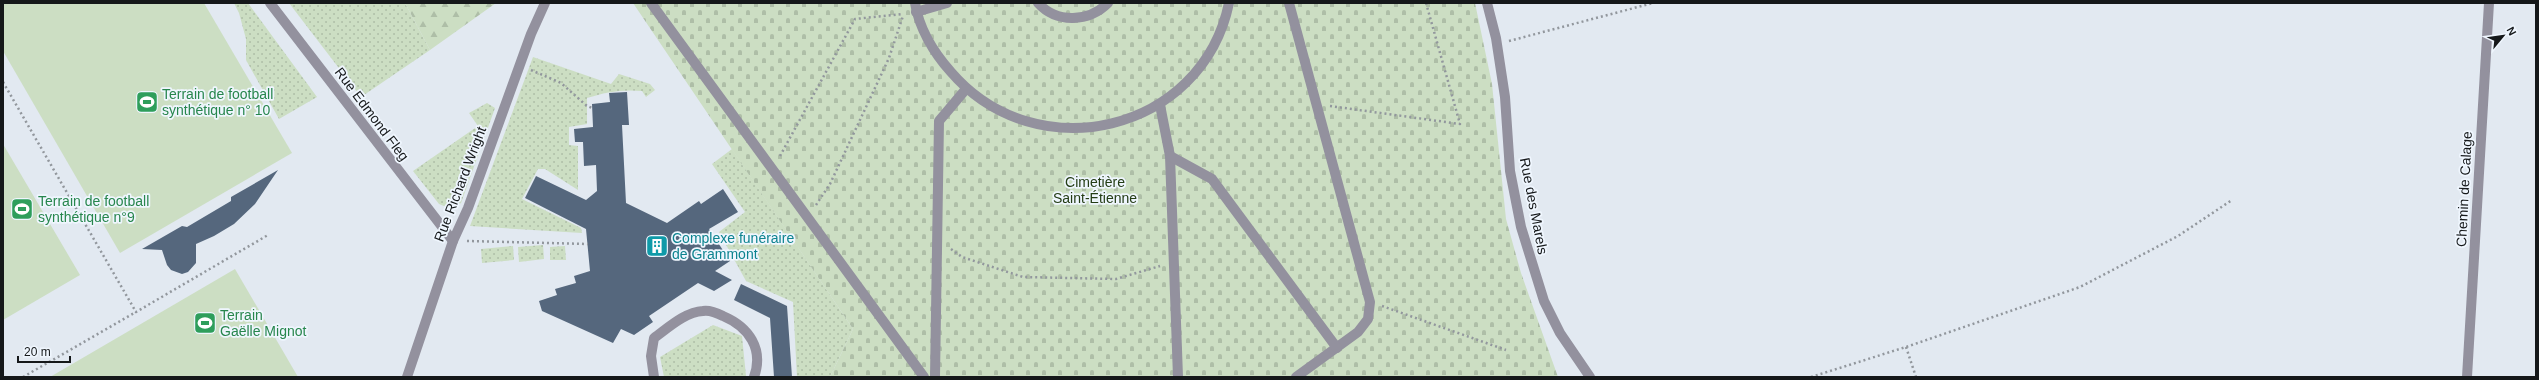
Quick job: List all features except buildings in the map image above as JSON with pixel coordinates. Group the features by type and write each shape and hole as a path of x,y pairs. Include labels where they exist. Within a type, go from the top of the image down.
{"street":[{"name":"Rue Edmond Fleg","path":"270,3 453,241"},
{"name":"Rue Richard Wright","path":"407,377 453,241 468,208 517,70 545,3"},
{"path":"651,3 924,377"},
{"path":"947,3 916,7 936,54 966,89 1010,117 1060,129 1112,125 1160,105 1199,70 1225,25 1229,3"},
{"path":"1038,3 1050,13 1063,17 1077,18 1090,15 1108,3"},
{"path":"1289,3 1370,302 1368,318 1358,332 1296,377"},
{"name":"Rue des Marels","path":"1487,3 1497,43 1505,97 1510,171 1520,227 1544,301 1560,333 1590,377"},
{"name":"Chemin de Calage","path":"2467,377 2489,3"},
{"path":"935,377 939,121 966,89"},
{"path":"1160,105 1170,156 1178,377"},
{"path":"1170,156 1212,179 1337,348"},
{"path":"654,377 651,356 654,338 688,315 702,311 715,313 732,320 750,333 757,348 754,377"}],"path":[{"path":"1316,104 1460,124 1426,3"},
{"path":"1497,43 1518,40 1653,3"},
{"path":"773,169 855,19 904,14 916,7"},
{"path":"808,217 830,184 889,58 904,14"},
{"path":"517,70 528,68 561,83 587,106 592,108"},
{"path":"3,82 136,312"},
{"path":"1811,377 1906,347 2080,287 2178,236 2232,200"},
{"path":"22,377 268,235"},
{"path":"937,239 962,257 1023,277 1116,278 1174,262"},
{"path":"453,241 588,244"},
{"path":"1370,302 1506,350"},
{"path":"1906,347 1916,377"}],"green space":[{"name":"Terrain de football synthétique n° 10","path":"3,3 204,3 292,153 120,253 3,51"},
{"path":"234,3 248,3 317,97 279,119 246,60 246,39 239,13"},
{"path":"289,3 405,3 430,50 361,97"},
{"path":"405,3 496,3 430,50"},
{"name":"Cimetière Saint-Étienne","path":"633,3 1475,3 1492,84 1506,219 1521,273 1558,377 830,377 853,329"},
{"path":"533,57 611,84 619,74 650,84 655,90 646,97 642,91 628,90 587,98 587,124 569,127 569,145 578,146 578,190 545,169 538,169 522,199 581,228 582,233 470,226"},
{"path":"487,103 495,108 461,203 451,209 439,204 413,171 478,126 469,113"},
{"name":"Terrain de football synthétique n°9","path":"3,144 80,275 3,320"},
{"path":"732,149 853,329 830,377 797,377 793,302 746,281 719,232 745,212 712,164"},
{"path":"543,245 544,259 519,262 518,247"},
{"path":"513,246 514,260 482,263 481,249"},
{"path":"565,246 566,260 550,260 550,247"},
{"name":"Terrain Gaëlle Mignot","path":"235,269 298,377 50,377"},
{"path":"713,325 742,336 746,376 664,377 660,357"}],"place":[{"name":"Terrain de football synthétique n° 10","path":"147,102"},
{"name":"Terrain de football synthétique n°9","path":"22,209"},
{"name":"Complexe funéraire de Grammont","path":"657,246"},
{"name":"Terrain Gaëlle Mignot","path":"205,323"}]}
